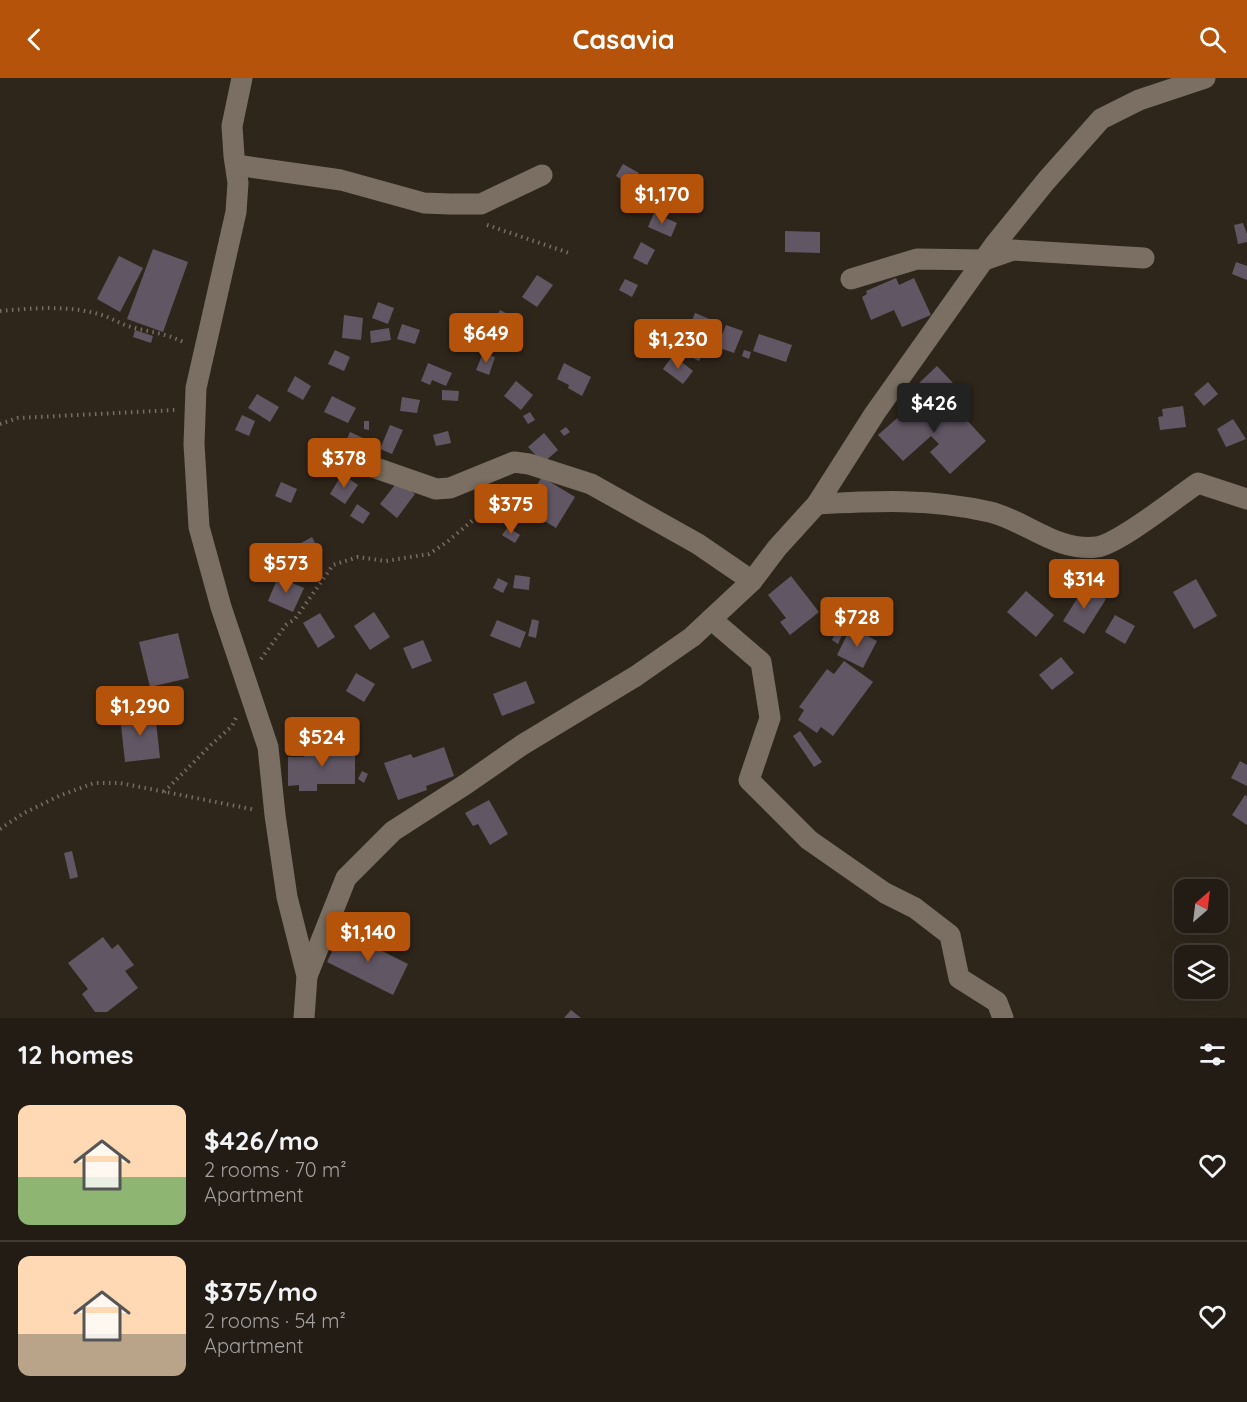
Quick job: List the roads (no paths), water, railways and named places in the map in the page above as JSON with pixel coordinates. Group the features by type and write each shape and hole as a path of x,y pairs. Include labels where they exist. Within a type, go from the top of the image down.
{"street":[{"path":"242,78 232,126 238,183 236,212 196,388 194,444 199,527 220,607 268,747 287,897 307,976 308,1017"},
{"path":"307,976 346,878 393,831 522,745 636,676 692,637 752,581 777,548 817,504 875,413 984,260 1046,181 1101,119 1138,100 1205,78"},
{"path":"236,165 341,180 424,202 450,204 481,204 542,175"},
{"path":"850,279 917,259 984,260 1013,250 1144,258"},
{"path":"350,459 436,489 450,488 471,481 514,462 529,465 591,484 698,544 752,581"},
{"path":"817,504 877,500 936,502 992,512 1057,543 1098,547 1120,537 1198,483 1247,499"},
{"path":"711,619 760,662 770,718 749,780 809,840 885,893 915,908 950,935 958,978 997,1002 1003,1018"}]}
